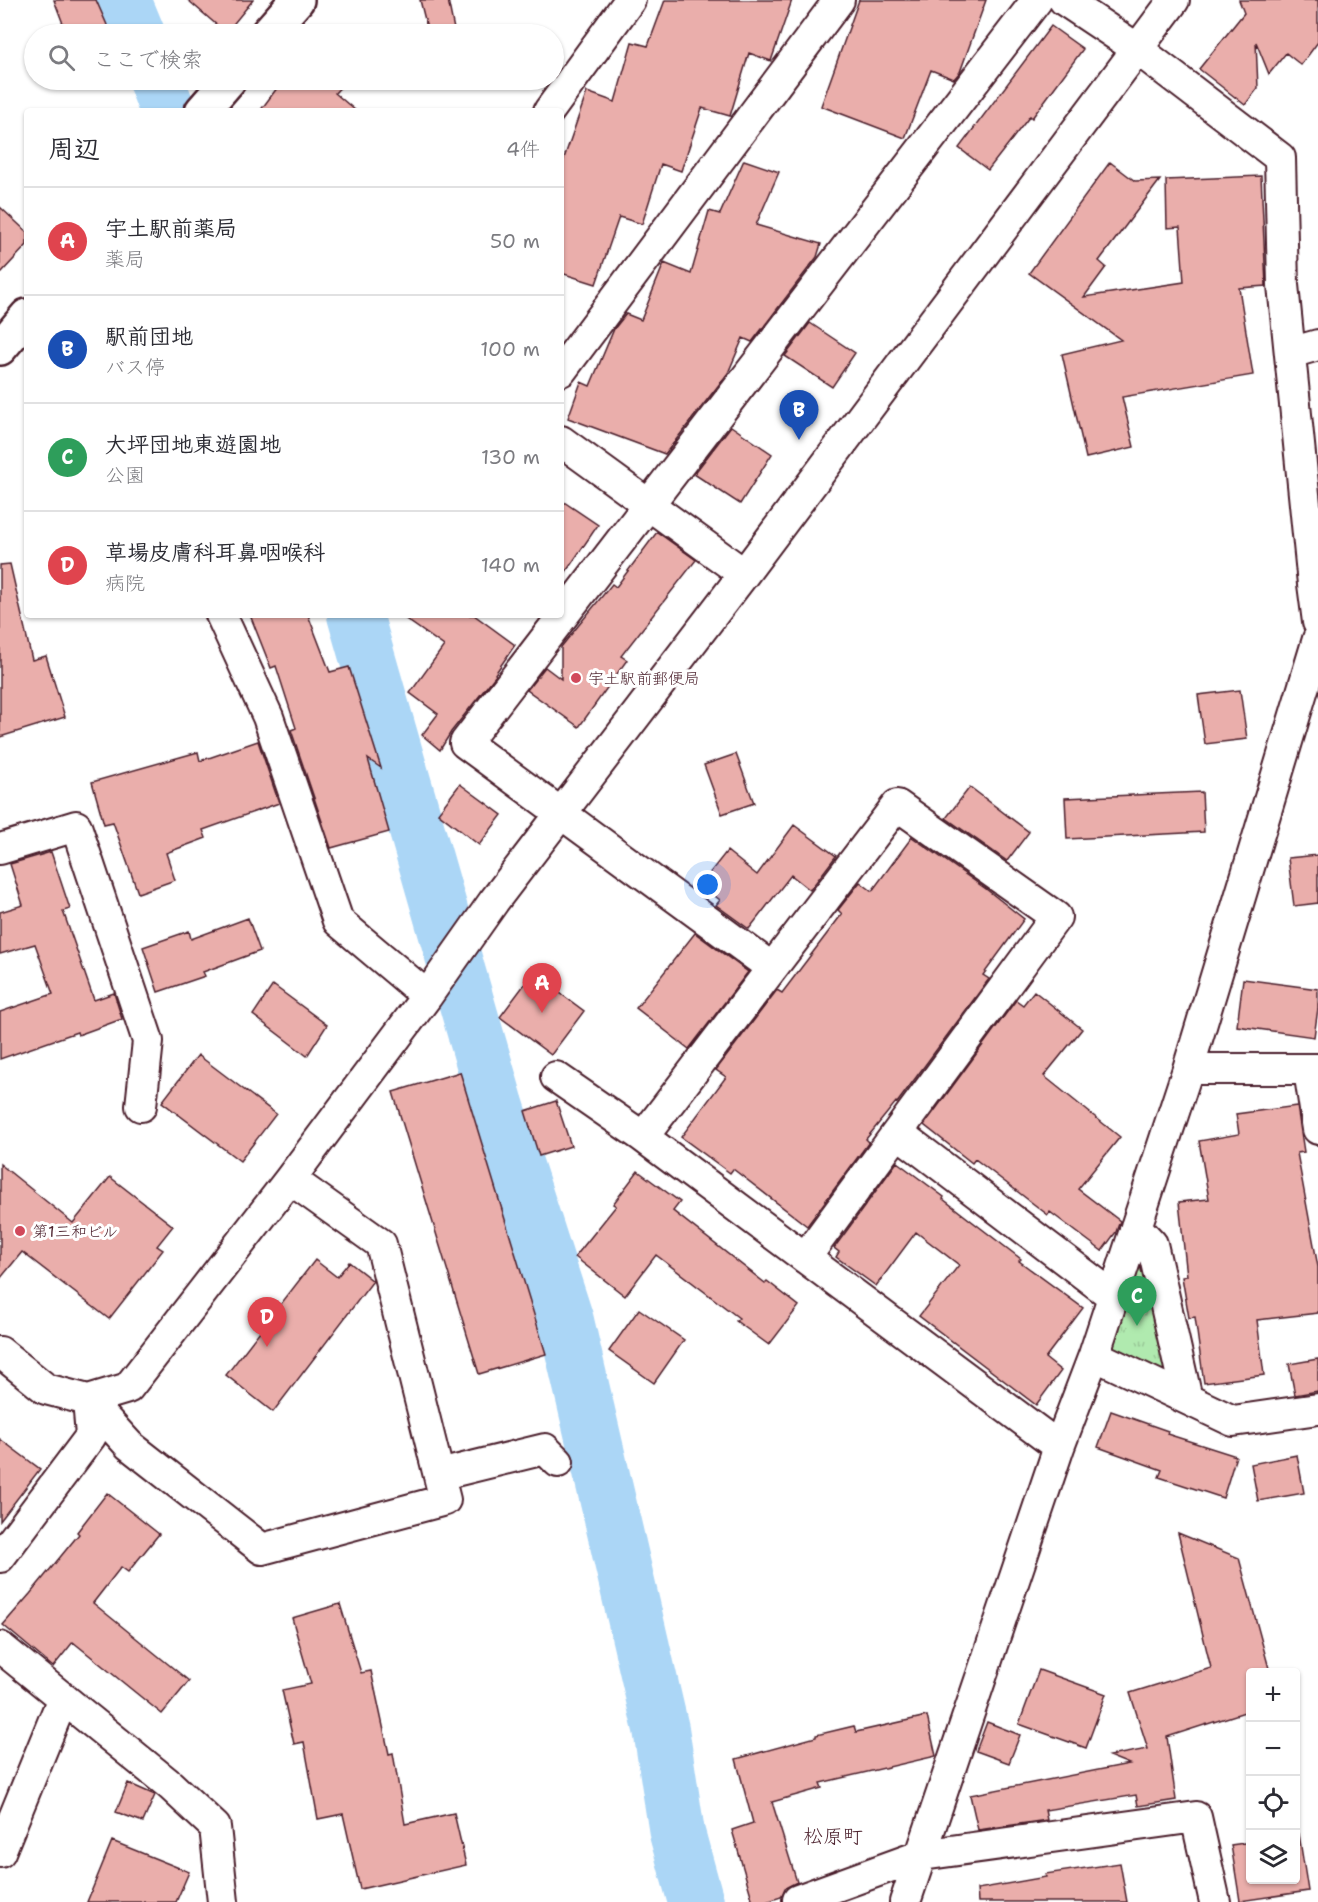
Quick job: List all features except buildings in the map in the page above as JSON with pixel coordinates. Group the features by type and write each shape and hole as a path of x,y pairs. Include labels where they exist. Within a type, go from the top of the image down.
{"main road":[{"path":"276,24 297,0"},
{"path":"205,108 220,90"},
{"path":"0,348 24,320"}],"street":[{"path":"551,108 630,0"},
{"path":"564,368 839,0"},
{"path":"564,614 1037,0"},
{"path":"1064,0 1136,48 1280,158 1283,285 1304,349 1318,619"},
{"path":"0,1352 46,1389 88,1400 128,1388 290,1179 427,996 494,901 744,574 1174,0"},
{"path":"564,443 744,574"},
{"path":"222,618 268,717 338,921 427,996"},
{"path":"561,618 465,743 772,968"},
{"path":"905,1902 1059,1447 1114,1297 1188,1069 1318,639"},
{"path":"643,1137 897,805 1056,917 805,1258"},
{"path":"0,849 76,826 148,1041 141,1106"},
{"path":"1188,1069 1314,1070 1318,1129"},
{"path":"556,1077 643,1137 1059,1447"},
{"path":"898,1133 1114,1297"},
{"path":"88,1400 129,1445 262,1549 445,1500 381,1244 290,1179"},
{"path":"1136,1227 1152,1244 1187,1399"},
{"path":"1094,1355 1233,1421 1318,1409"},
{"path":"0,1557 91,1436 88,1400"},
{"path":"439,1475 544,1449 558,1462"},
{"path":"0,1647 170,1785 215,1827 223,1902"},
{"path":"0,1852 63,1698"},
{"path":"798,1900 922,1855 1196,1817 1215,1902"}],"green space":[{"path":"1136,1227 1187,1399 1094,1355"}],"waterway":[{"path":"123,0 133,24"},
{"path":"160,90 167,108"},
{"path":"356,618 496,1105 566,1321 661,1729 677,1833 696,1902"}],"place":[{"name":"駅前団地","path":"799,440"},
{"name":"宇土駅前郵便局","path":"576,678"},
{"name":"宇土駅前薬局","path":"542,1013"},
{"name":"第1三和ビル","path":"20,1231"},
{"name":"大坪団地東遊園地","path":"1137,1326"},
{"name":"草場皮膚科耳鼻咽喉科","path":"267,1347"}],"district":[{"name":"松原町","path":"833,1836"}]}
